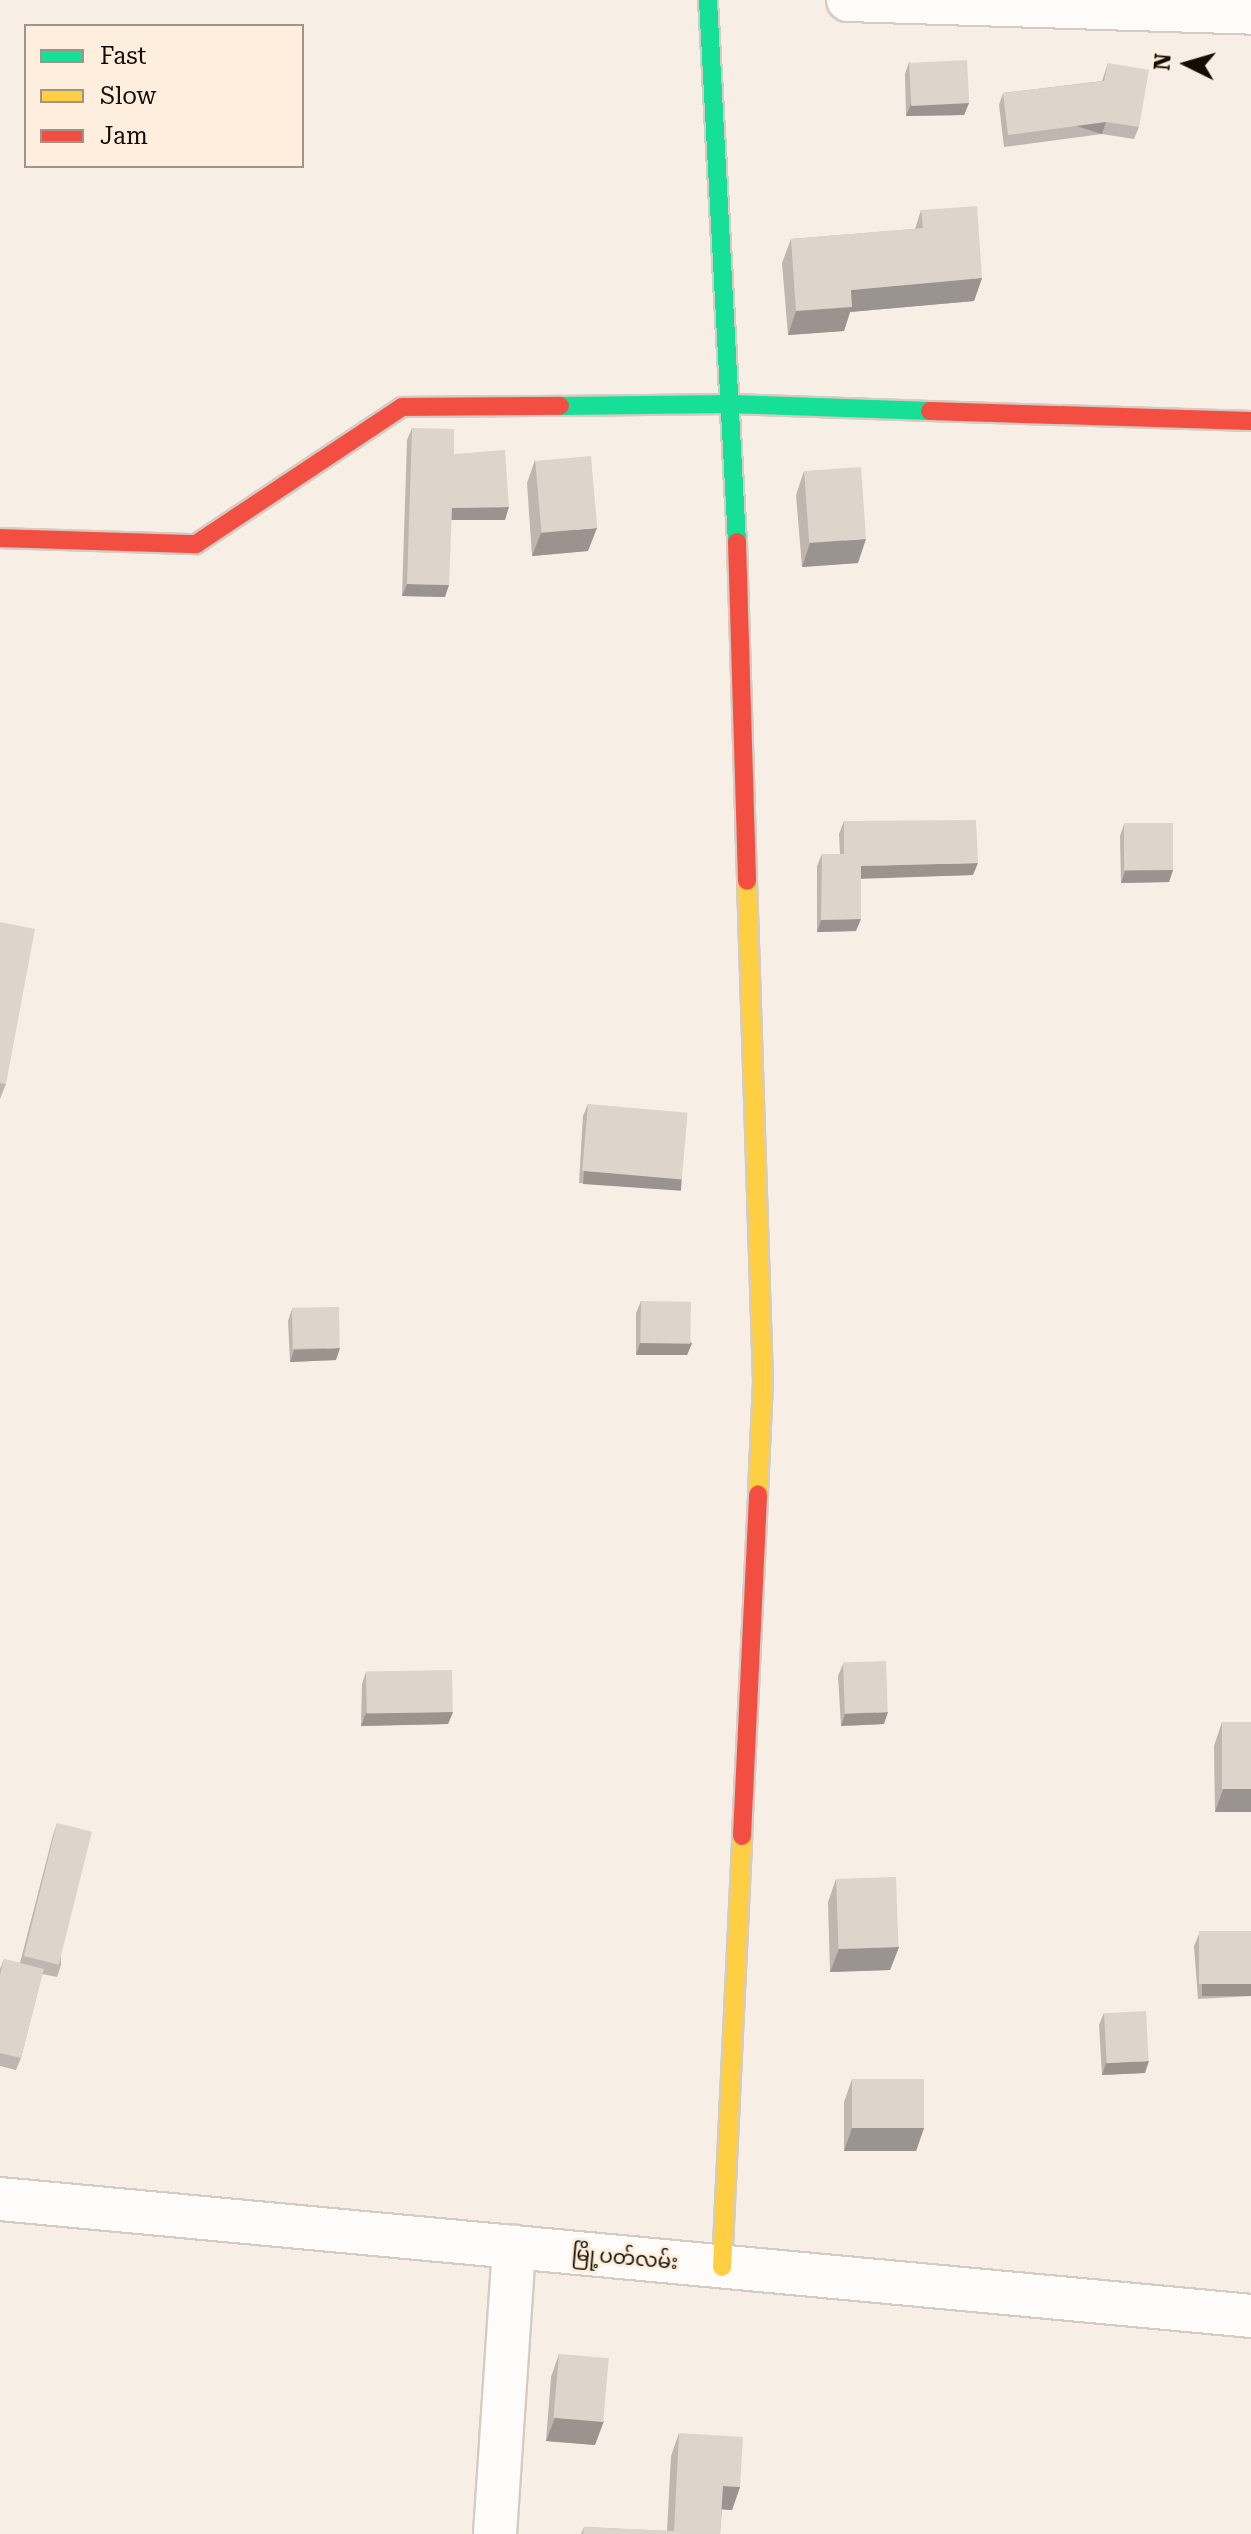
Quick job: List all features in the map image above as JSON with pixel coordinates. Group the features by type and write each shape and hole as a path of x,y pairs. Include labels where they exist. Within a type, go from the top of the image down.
{"street":[{"path":"708,0 731,404 763,1382 722,2267"},
{"path":"848,0 1251,13"},
{"path":"0,538 196,544 402,407 731,404 1251,421"},
{"name":"မြို့ပတ်လမ်း","path":"0,2199 1251,2316"},
{"path":"495,2534 514,2247"}],"building":[{"path":"967,60 969,103 911,106 909,63"},
{"path":"1108,63 1149,70 1139,127 1106,122 1008,135 1003,93 1104,81"},
{"path":"977,206 982,278 851,290 852,307 796,311 791,239 923,228 921,210"},
{"path":"412,428 454,429 454,454 505,450 509,507 452,508 449,585 407,584"},
{"path":"591,456 597,528 541,533 535,461"},
{"path":"861,467 866,539 809,543 804,471"},
{"path":"976,820 978,863 861,866 861,919 821,920 822,854 844,854 844,821"},
{"path":"1124,823 1173,823 1173,870 1124,870"},
{"path":"0,922 35,929 6,1084 0,1083"},
{"path":"588,1104 688,1113 682,1179 582,1171"},
{"path":"641,1301 691,1302 690,1344 640,1343"},
{"path":"339,1307 340,1348 293,1349 292,1308"},
{"path":"886,1661 888,1712 845,1713 843,1663"},
{"path":"452,1670 453,1712 367,1713 366,1672"},
{"path":"1222,1722 1251,1722 1251,1789 1222,1789"},
{"path":"57,1823 92,1832 59,1965 24,1956"},
{"path":"896,1877 898,1947 838,1949 836,1879"},
{"path":"1199,1931 1251,1931 1251,1984 1199,1984"},
{"path":"4,1959 44,1969 21,2058 0,2053 0,1975"},
{"path":"1146,2011 1149,2061 1107,2063 1104,2013"},
{"path":"852,2079 924,2079 924,2128 852,2128"},
{"path":"559,2354 609,2358 603,2422 553,2418"},
{"path":"679,2433 743,2437 740,2487 723,2486 720,2534 583,2534 584,2527 674,2531"}],"traffic: fast":[{"path":"708,0 737,542"},
{"path":"560,406 731,404 930,411"}],"traffic: slow":[{"path":"747,881 763,1382 758,1494"},
{"path":"722,2267 742,1836"}],"traffic: jam":[{"path":"0,538 196,544 402,407 560,406"},
{"path":"930,411 1251,421"},
{"path":"737,542 747,881"},
{"path":"742,1836 758,1494"}]}
